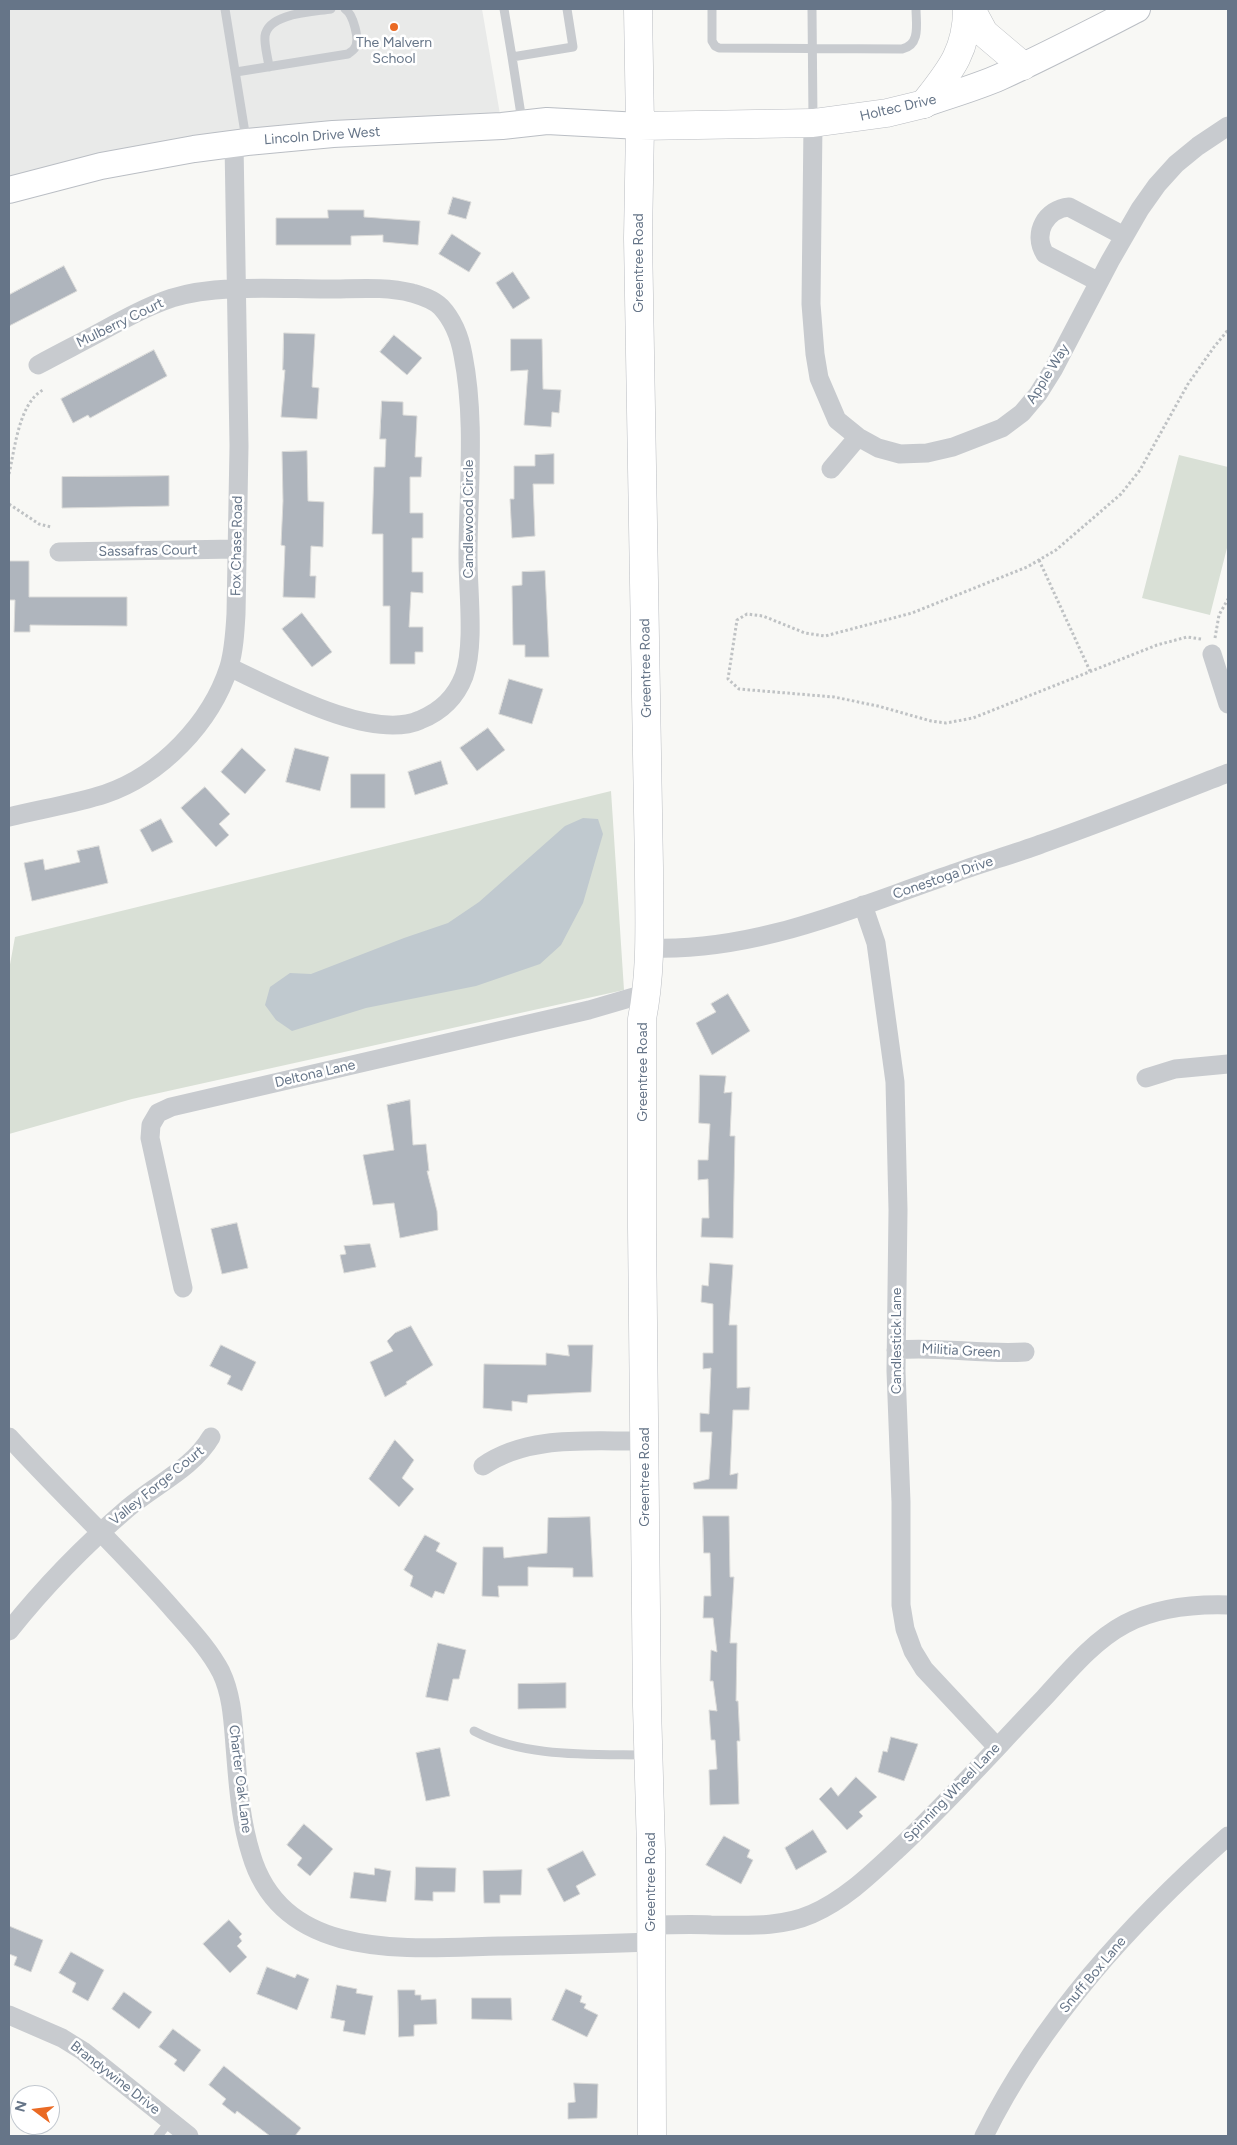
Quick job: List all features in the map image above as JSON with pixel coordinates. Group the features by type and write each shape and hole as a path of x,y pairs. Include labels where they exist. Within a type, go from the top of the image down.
{"main road":[{"name":"Greentree Road","path":"638,9 640,126 638,238 650,948 647,994 642,1019 648,1755 651,1840 652,2136"},
{"path":"969,9 984,33 1023,66"},
{"path":"924,104 957,60 967,26 969,9"},
{"name":"Holtec Drive","path":"640,126 813,123 924,104"}],"street":[{"name":"Holtec Drive","path":"924,104 962,92 1023,66 1137,9"},
{"name":"Lincoln Drive West","path":"9,190 101,166 240,142 333,134 547,121 640,126"},
{"name":"Apple Way","path":"813,123 811,304 819,378 837,420 858,437 878,448 900,454 927,453 953,447 1002,428 1022,414 1038,394 1068,344 1124,236 1157,185 1176,164 1198,146 1228,126"},
{"name":"Fox Chase Road","path":"9,816 107,793 131,782 154,767 176,750 194,730 209,709 229,667 235,639 239,446 236,290 240,142"},
{"path":"1099,282 1045,254 1040,239 1042,224 1052,212 1069,207 1124,236"},
{"name":"Candlewood Circle","path":"229,667 342,716 381,726 400,725 417,722 446,705 464,675 469,637 469,422 463,355 459,337 450,320 440,307 428,298 411,293 372,289 236,290"},
{"name":"Mulberry Court","path":"38,365 158,303 195,293 236,290"},
{"path":"830,469 858,437"},
{"name":"Sassafras Court","path":"59,552 236,549"},
{"path":"1213,648 1227,690"},
{"name":"Conestoga Drive","path":"650,948 677,949 757,939 810,924 1043,843 1228,773"},
{"name":"Candlestick Lane","path":"863,906 876,943 895,1082 898,1210 896,1350 901,1502 901,1606 905,1629 913,1651 924,1669 997,1747"},
{"name":"Deltona Lane","path":"183,1288 152,1152 151,1124 158,1113 170,1107 590,1010 647,994"},
{"path":"1146,1078 1175,1069 1228,1064"},
{"name":"Militia Green","path":"896,1350 921,1348 981,1352 1025,1352"},
{"name":"Charter Oak Lane","path":"9,1437 145,1578 213,1657 229,1696 241,1809 251,1854 267,1891 303,1923 324,1934 347,1941 394,1947 442,1948 651,1934"},
{"name":"Valley Forge Court","path":"9,1631 56,1578 100,1533 128,1508 197,1456 212,1437"},
{"path":"483,1466 496,1456 531,1445 645,1441"},
{"name":"Spinning Wheel Lane","path":"651,1934 766,1926 811,1915 855,1888 875,1871 938,1810 1071,1669 1106,1637 1124,1624 1164,1610 1206,1605 1228,1605"},
{"name":"Snuff Box Lane","path":"984,2136 999,2107 1041,2039 1108,1952 1228,1836"},
{"name":"Brandywine Drive","path":"9,2015 62,2038 83,2051 189,2136"}],"lane":[{"path":"225,9 236,72 240,142"},
{"path":"269,67 265,35 269,26 277,18 331,9"},
{"path":"236,72 348,54 354,50 357,43 352,14 345,9"},
{"path":"504,9 522,124"},
{"path":"512,57 573,47 567,9"},
{"path":"712,9 712,41 717,47 812,49 906,48 913,43 916,36 916,9"},
{"path":"812,9 813,123"},
{"path":"474,1731 493,1741 528,1748 586,1754 648,1755"},
{"path":"158,2136 170,2121"}],"path":[{"path":"1228,330 1188,384 1140,470 1121,494 1056,550 1027,567 912,614 825,636 805,633 763,616 747,614 737,620 728,679 739,689 834,697 946,723 973,718 1157,645 1187,637 1213,648 1219,615 1228,599"},
{"path":"9,474 24,411 34,395 42,390"},
{"path":"9,504 39,524 51,527"},
{"path":"1038,560 1090,671"}],"shaded area":[{"path":"9,9 482,9 502,126 376,132 9,190"},
{"path":"1179,455 1228,467 1228,544 1210,615 1142,598"},
{"path":"611,791 624,990 132,1099 9,1134 9,970 15,937"},
{"path":"583,818 598,819 603,834 583,903 561,945 540,964 476,986 366,1008 292,1031 276,1020 265,1005 270,987 290,973 311,974 448,923 479,902 565,826"}],"building":[{"path":"453,197 471,202 466,219 448,214"},
{"path":"328,210 364,210 364,217 420,221 418,245 383,242 383,235 351,236 351,245 276,245 276,218 328,218"},
{"path":"452,234 481,253 469,272 439,254"},
{"path":"64,266 77,291 9,326 9,295"},
{"path":"513,272 530,298 513,309 496,283"},
{"path":"284,333 315,334 312,387 319,388 317,419 281,417 285,370 283,370"},
{"path":"394,335 422,358 407,375 380,352"},
{"path":"511,339 542,339 543,389 561,390 559,413 552,412 551,427 524,425 528,370 511,371"},
{"path":"154,350 167,376 90,418 88,415 73,423 61,399"},
{"path":"382,401 403,402 403,415 417,416 415,457 422,457 421,477 410,477 410,513 423,513 423,538 412,538 412,572 423,572 423,593 411,592 409,627 423,627 423,652 415,652 415,664 390,664 390,606 383,606 383,534 372,534 374,467 385,467 386,439 380,439"},
{"path":"307,451 308,501 324,502 323,547 311,546 310,576 316,576 315,598 283,597 285,546 281,545 283,501 282,452"},
{"path":"554,454 554,484 533,484 535,536 512,538 510,499 514,499 514,466 535,466 535,455"},
{"path":"169,476 169,506 62,508 62,477"},
{"path":"9,561 29,561 29,597 127,597 127,626 30,625 30,632 14,632 15,600 9,600"},
{"path":"545,571 549,657 525,657 525,645 513,645 512,586 522,585 522,572"},
{"path":"302,613 332,652 312,667 282,629"},
{"path":"509,679 543,689 532,724 499,714"},
{"path":"488,728 505,750 477,771 460,748"},
{"path":"242,748 266,770 245,794 221,772"},
{"path":"295,748 329,757 320,791 286,782"},
{"path":"441,761 448,784 415,795 408,772"},
{"path":"351,774 385,774 385,808 351,808"},
{"path":"205,787 230,814 219,824 229,835 216,847 181,808"},
{"path":"161,819 173,842 152,852 140,830"},
{"path":"99,846 108,883 32,901 24,863 43,859 45,870 80,862 77,851"},
{"path":"728,994 750,1031 712,1055 696,1023 716,1012 711,1004"},
{"path":"700,1075 726,1076 724,1093 732,1092 730,1136 735,1136 733,1238 701,1237 702,1218 709,1218 708,1179 698,1180 698,1160 708,1160 710,1124 699,1123"},
{"path":"410,1100 413,1145 426,1144 429,1171 427,1171 437,1211 438,1230 400,1238 394,1203 373,1205 363,1155 394,1150 387,1105"},
{"path":"237,1223 248,1268 222,1274 211,1229"},
{"path":"370,1244 376,1267 344,1273 340,1255 346,1254 344,1246"},
{"path":"710,1263 733,1265 729,1325 737,1325 737,1388 750,1387 749,1410 733,1410 730,1475 738,1473 737,1489 694,1489 693,1483 709,1479 712,1432 700,1432 700,1413 709,1414 711,1368 703,1369 703,1353 713,1353 713,1304 701,1302 702,1285 708,1286"},
{"path":"411,1326 433,1365 385,1397 370,1362 393,1351 387,1341 395,1333"},
{"path":"221,1345 256,1362 242,1391 227,1384 231,1376 210,1366"},
{"path":"568,1345 593,1345 591,1392 528,1395 527,1403 512,1401 512,1411 483,1408 484,1364 546,1365 546,1353 569,1356"},
{"path":"395,1440 414,1460 402,1478 414,1489 399,1507 369,1479"},
{"path":"703,1516 729,1516 730,1577 734,1577 730,1643 737,1643 736,1701 738,1701 740,1741 737,1741 739,1804 710,1805 709,1770 717,1769 715,1740 711,1740 709,1710 717,1711 713,1681 710,1681 711,1650 717,1652 713,1618 703,1618 704,1596 711,1596 710,1553 704,1553"},
{"path":"590,1517 593,1577 573,1577 573,1568 528,1567 528,1586 498,1586 499,1597 482,1596 483,1547 503,1547 504,1558 547,1553 548,1518"},
{"path":"425,1535 440,1543 436,1551 457,1563 444,1594 435,1591 432,1598 410,1586 413,1576 404,1570"},
{"path":"438,1643 466,1650 459,1679 453,1679 448,1701 426,1697"},
{"path":"566,1683 566,1708 518,1709 518,1684"},
{"path":"891,1737 918,1744 904,1781 878,1772 883,1751 887,1752"},
{"path":"440,1748 450,1796 426,1801 416,1753"},
{"path":"856,1777 877,1797 859,1812 863,1816 847,1830 819,1799 831,1787 838,1796"},
{"path":"304,1824 333,1849 310,1876 297,1865 302,1858 287,1845"},
{"path":"813,1830 827,1852 796,1870 785,1848"},
{"path":"724,1836 750,1850 747,1857 753,1860 741,1884 706,1865"},
{"path":"583,1851 596,1875 576,1886 580,1894 564,1902 547,1869"},
{"path":"416,1867 456,1868 455,1892 433,1892 433,1901 415,1900"},
{"path":"375,1868 391,1871 386,1902 350,1898 354,1872 374,1875"},
{"path":"522,1870 521,1895 500,1895 500,1903 484,1903 483,1871"},
{"path":"229,1920 242,1934 239,1937 242,1941 237,1946 247,1957 230,1973 203,1944"},
{"path":"9,1926 43,1940 31,1972 14,1965 17,1957 9,1954"},
{"path":"71,1952 104,1970 88,2001 72,1992 76,1983 59,1973"},
{"path":"267,1967 295,1978 297,1974 309,1979 297,2010 257,1994"},
{"path":"337,1985 357,1989 356,1993 373,1996 365,2035 343,2031 345,2021 331,2018"},
{"path":"566,1989 582,1996 580,2002 586,2004 584,2008 598,2015 587,2037 552,2020"},
{"path":"398,1990 415,1990 415,1995 421,1995 421,2000 436,1999 437,2024 414,2025 414,2036 399,2037"},
{"path":"124,1992 152,2012 139,2029 112,2009"},
{"path":"472,1998 511,1998 512,2020 472,2019"},
{"path":"173,2029 201,2050 184,2072 174,2064 177,2060 159,2047"},
{"path":"224,2066 301,2128 295,2136 270,2136 237,2111 235,2114 222,2104 226,2099 209,2085"},
{"path":"574,2083 598,2084 597,2118 568,2119 568,2103 575,2102"}],"place":[{"name":"The Malvern School","path":"394,27"}]}
